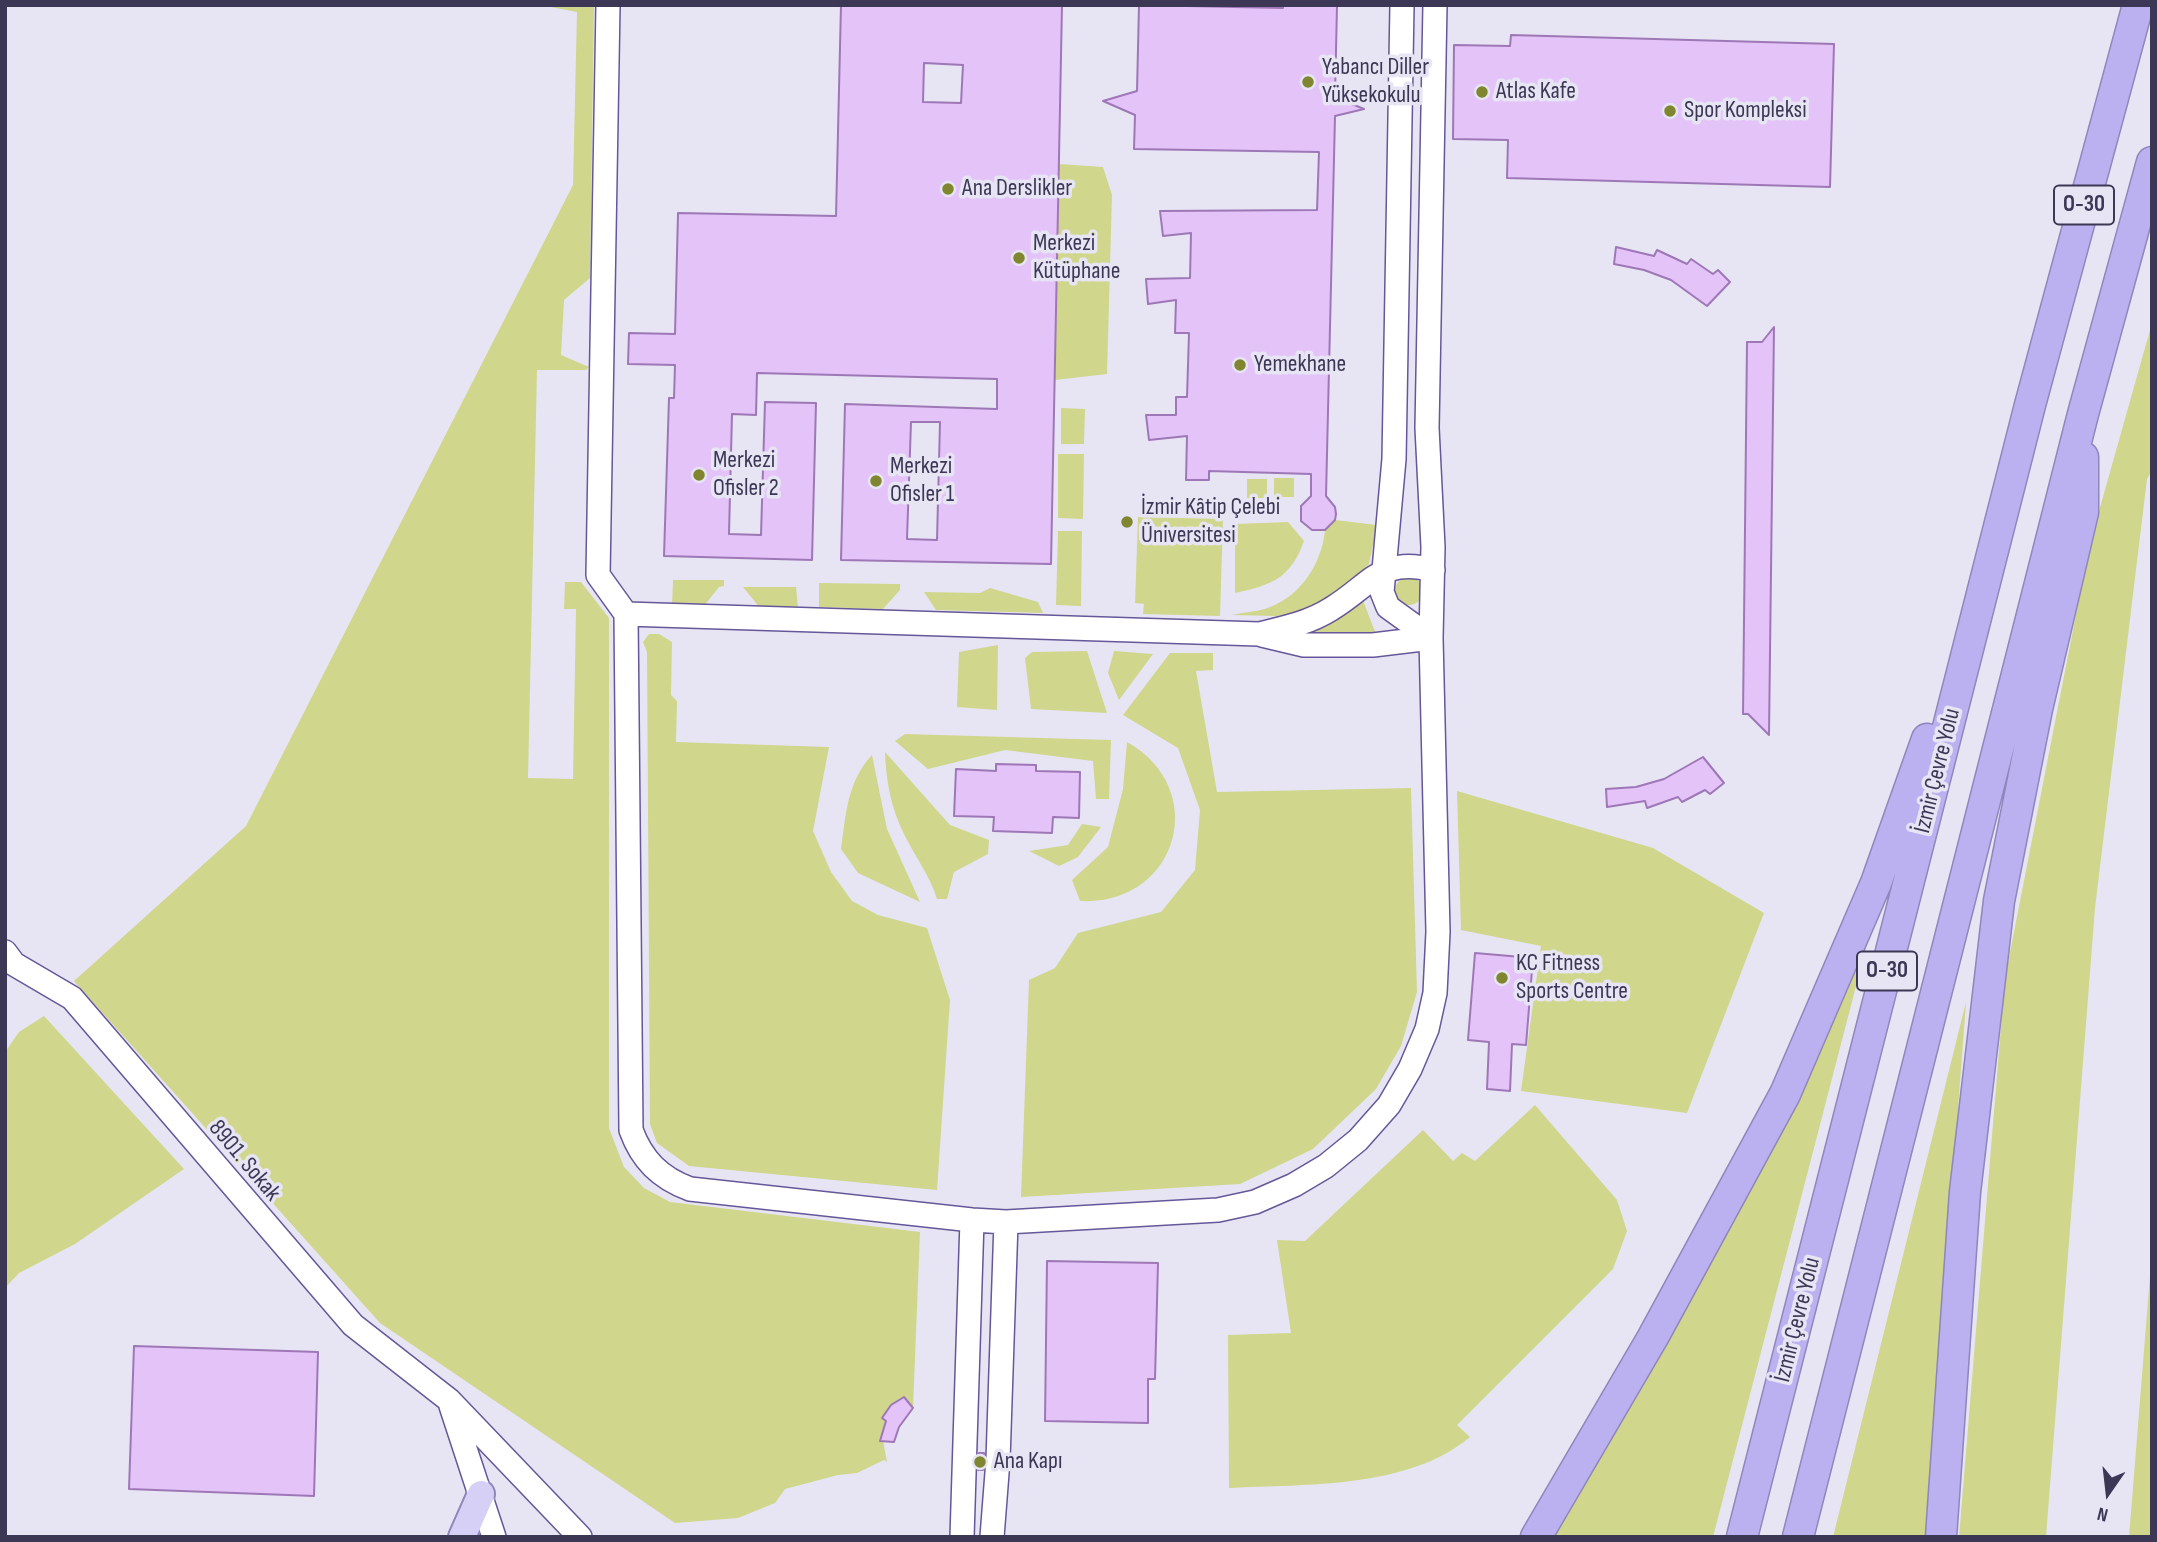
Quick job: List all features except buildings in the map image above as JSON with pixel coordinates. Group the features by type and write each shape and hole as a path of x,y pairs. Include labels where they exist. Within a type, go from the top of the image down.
{"highway":[{"name":"İzmir Çevre Yolu","path":"1742,1537 2030,405 2138,5"},
{"name":"O-30","path":"1798,1537 2083,414 2152,162"},
{"path":"1536,1537 1653,1337 1785,1094 1876,883 1920,766 1998,477 2030,405"},
{"path":"1941,1537 1965,1192 1999,901 2037,709 2083,512 2083,414"}],"main road":[{"path":"462,1537 481,1494"}],"street":[{"path":"608,5 598,575 626,614 631,1130 638,1151 670,1181 690,1189 1006,1222 1218,1210 1255,1202 1326,1166 1358,1140 1389,1105 1410,1069 1427,1030 1435,993 1437,932 1431,638 1433,570 1427,428 1435,5"},
{"path":"1402,5 1394,458 1382,592 1388,607 1431,638"},
{"path":"1259,634 1301,624 1332,609 1384,570 1410,564 1433,570"},
{"path":"626,614 1259,634 1304,645 1373,645 1431,638"},
{"name":"8901. Sokak","path":"5,952 14,964 72,998 353,1325 449,1400 580,1537"},
{"path":"962,1537 972,1220"},
{"path":"992,1537 998,1460 1006,1222"},
{"path":"449,1400 495,1537"}],"green space":[{"path":"540,5 594,5 590,278 564,300 561,355 589,367 586,370 537,370 528,778 573,779 576,609 564,609 565,582 581,582 609,618 609,1128 624,1167 644,1188 670,1202 920,1232 913,1408 904,1397 891,1405 882,1418 886,1421 880,1441 883,1441 887,1462 884,1460 857,1473 838,1475 785,1489 775,1503 738,1518 675,1523 380,1323 74,981 246,826 573,185 577,12"},
{"path":"1059,164 1103,167 1112,195 1107,374 1055,380"},
{"path":"2152,323 2152,470 2147,479 2095,908 2046,1537 1959,1537 2005,978 2090,543"},
{"path":"1061,408 1085,409 1084,444 1061,444"},
{"path":"1058,454 1084,454 1083,519 1058,518"},
{"path":"1274,478 1294,478 1294,497 1274,497"},
{"path":"1247,479 1267,479 1267,498 1247,498"},
{"path":"1138,517 1223,519 1220,616 1143,614 1144,604 1135,603"},
{"path":"1335,520 1377,525 1369,564 1347,586 1306,609 1277,616 1232,615 1265,609 1281,602 1301,586 1320,554 1325,530"},
{"path":"1288,522 1304,541 1293,564 1270,583 1235,593 1235,524"},
{"path":"1058,531 1082,531 1081,606 1056,605"},
{"path":"1409,577 1419,581 1423,591 1419,601 1409,605 1399,601 1395,591 1399,581"},
{"path":"673,580 724,580 724,586 719,587 704,606 672,607"},
{"path":"819,583 900,584 900,590 883,609 819,607"},
{"path":"743,587 796,587 798,608 760,608"},
{"path":"990,588 1038,602 1043,613 936,610 924,592 980,593"},
{"path":"1361,595 1377,637 1292,638"},
{"path":"649,634 659,634 672,642 671,695 677,701 676,742 829,747 813,831 831,872 852,901 878,915 927,928 950,1000 937,1190 689,1166 657,1143 650,1124 647,652 643,642"},
{"path":"998,645 997,710 957,707 959,652"},
{"path":"1087,651 1107,713 1031,709 1025,658 1032,652"},
{"path":"1114,651 1153,654 1119,700 1108,673"},
{"path":"1170,653 1213,653 1213,670 1196,671 1217,792 1411,788 1417,992 1401,1046 1376,1089 1313,1149 1240,1184 1021,1197 1029,980 1055,968 1078,933 1161,912 1195,870 1200,810 1178,748 1123,715"},
{"path":"905,734 1111,740 1109,799 1096,799 1093,761 1005,750 928,769 895,741"},
{"path":"1127,742 1153,763 1169,788 1175,815 1172,841 1160,866 1140,885 1113,898 1080,901 1072,880 1108,847 1123,789"},
{"path":"885,752 950,825 989,840 988,854 954,872 947,899 937,899 900,826 890,795"},
{"path":"872,755 887,829 920,902 858,873 841,849 846,811 853,787 857,776"},
{"path":"1457,791 1653,848 1764,913 1687,1113 1521,1091 1541,946 1461,930"},
{"path":"1082,824 1101,827 1078,857 1059,866 1029,851 1068,845"},
{"path":"1869,936 1713,1537 1552,1537 1777,1143"},
{"path":"1966,1002 1926,1537 1833,1537"},
{"path":"44,1016 184,1169 75,1244 19,1273 5,1288 5,1052 19,1032"},
{"path":"1535,1105 1617,1200 1627,1231 1613,1269 1457,1425 1470,1437 1445,1454 1387,1475 1323,1484 1229,1488 1228,1335 1291,1333 1277,1240 1305,1241 1423,1130 1453,1161 1462,1153 1475,1161"},
{"path":"2152,1251 2152,1537 2129,1537"}],"place":[{"name":"Yabancı Diller Yüksekokulu","path":"1308,82"},
{"name":"Atlas Kafe","path":"1482,92"},
{"name":"Spor Kompleksi","path":"1670,111"},
{"name":"Ana Derslikler","path":"948,189"},
{"name":"Merkezi Kütüphane","path":"1019,258"},
{"name":"Yemekhane","path":"1240,365"},
{"name":"Merkezi Ofisler 2","path":"699,475"},
{"name":"Merkezi Ofisler 1","path":"876,481"},
{"name":"İzmir Kâtip Çelebi Üniversitesi","path":"1127,522"},
{"name":"KC Fitness Sports Centre","path":"1502,978"},
{"name":"Ana Kapı","path":"980,1462"}]}
